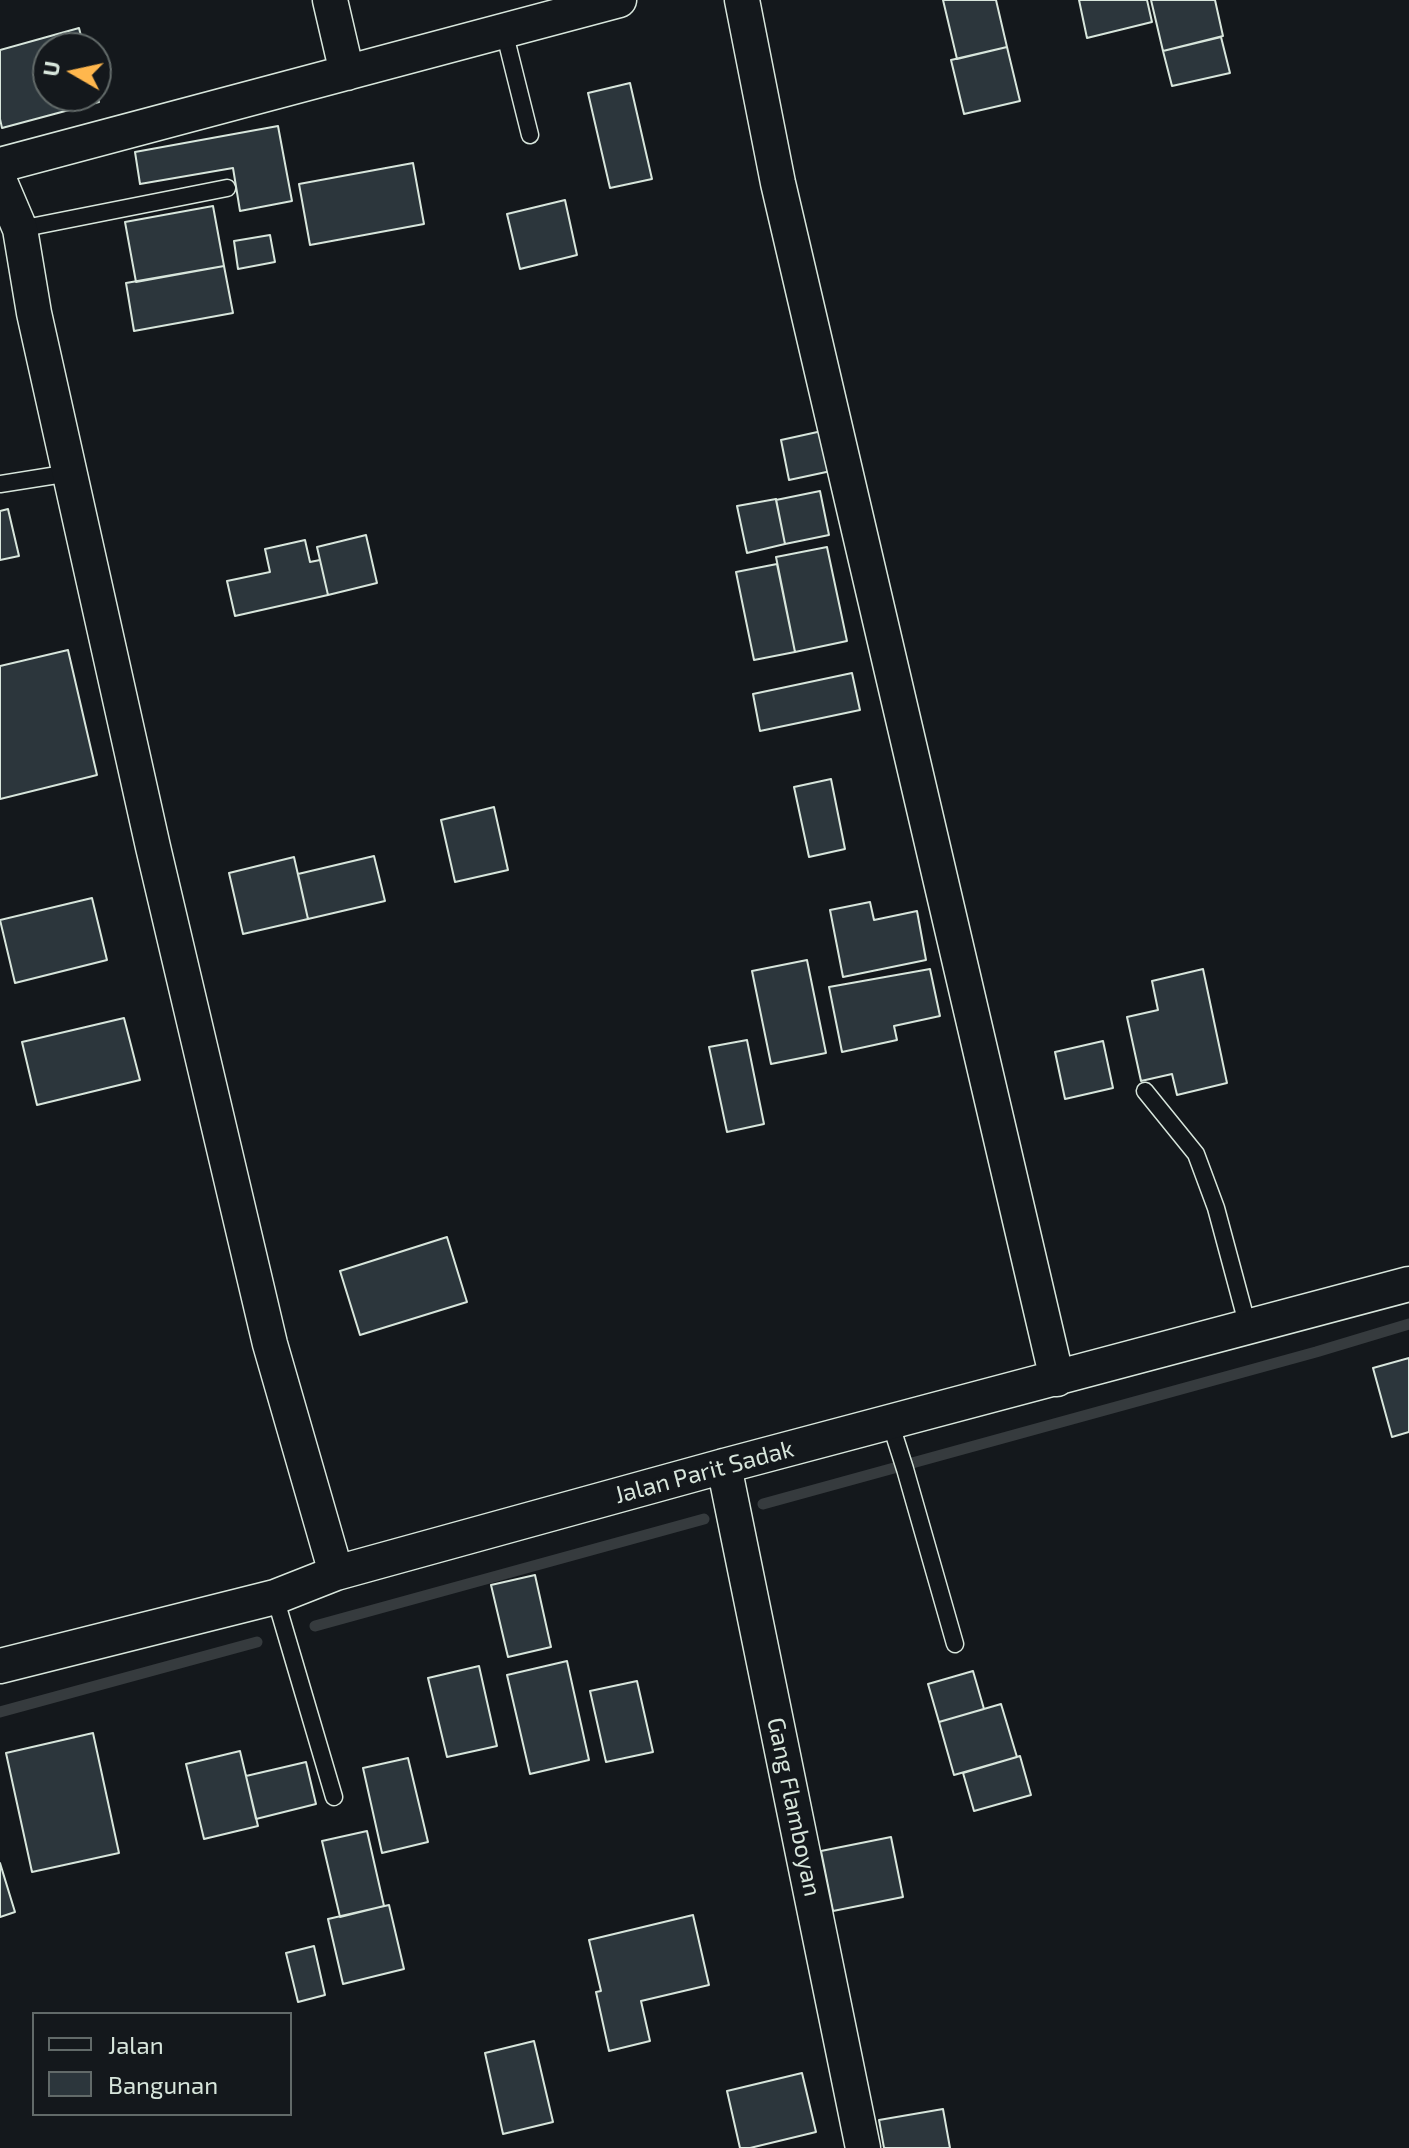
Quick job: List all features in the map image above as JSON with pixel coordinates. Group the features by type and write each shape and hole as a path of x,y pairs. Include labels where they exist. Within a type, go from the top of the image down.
{"street":[{"path":"330,0 347,73"},
{"path":"0,165 619,0"},
{"path":"742,0 778,183 1057,1379"},
{"path":"0,182 20,229 34,313 150,831 270,1344 336,1573"},
{"name":"Jalan Parit Sadak","path":"0,1666 275,1597 336,1573 724,1466 892,1429 1057,1379 1409,1284"},
{"name":"Gang Flamboyan","path":"724,1466 863,2148"}],"lane":[{"path":"504,31 530,135"},
{"path":"20,229 227,188"},
{"path":"0,484 70,473"},
{"path":"1145,1091 1196,1154 1216,1208 1248,1327"},
{"path":"892,1429 955,1644"},
{"path":"275,1597 334,1797"}],"building":[{"path":"943,0 996,0 1007,47 957,59"},
{"path":"1079,0 1147,0 1152,22 1087,38"},
{"path":"1151,0 1215,0 1223,36 1163,51"},
{"path":"1221,37 1230,73 1172,86 1163,51"},
{"path":"32,41 32,112 62,112 2,128 0,50"},
{"path":"1007,47 1020,101 964,114 951,60"},
{"path":"630,83 652,179 610,188 588,93"},
{"path":"278,126 292,201 240,211 233,168 140,184 135,152"},
{"path":"413,163 424,224 310,245 299,184"},
{"path":"565,200 577,255 520,269 507,214"},
{"path":"213,206 224,266 136,282 125,222"},
{"path":"270,235 275,262 238,269 234,241"},
{"path":"224,266 233,313 134,331 126,283"},
{"path":"822,431 831,471 789,480 781,440"},
{"path":"820,491 829,535 785,544 776,500"},
{"path":"776,499 785,544 747,553 737,506"},
{"path":"8,509 19,556 0,560 0,511"},
{"path":"366,535 377,583 328,595 317,547"},
{"path":"305,540 310,562 320,560 328,595 235,616 227,581 270,572 265,549"},
{"path":"827,547 847,641 795,652 776,557"},
{"path":"777,564 795,652 754,660 736,572"},
{"path":"68,650 97,775 0,799 0,666"},
{"path":"852,673 860,710 760,731 753,694"},
{"path":"831,779 845,849 809,857 794,787"},
{"path":"494,807 508,870 455,882 441,820"},
{"path":"374,856 385,901 308,919 298,874"},
{"path":"294,857 308,919 243,934 229,873"},
{"path":"92,898 107,960 15,983 0,920"},
{"path":"870,902 874,920 917,911 926,960 843,977 830,910"},
{"path":"807,960 826,1053 771,1064 752,971"},
{"path":"930,969 940,1016 894,1026 897,1040 842,1052 829,987"},
{"path":"1203,969 1227,1083 1177,1095 1172,1074 1141,1081 1127,1017 1158,1010 1152,981"},
{"path":"124,1018 140,1080 37,1105 22,1042"},
{"path":"747,1040 764,1124 727,1132 709,1047"},
{"path":"1103,1041 1113,1088 1065,1099 1055,1052"},
{"path":"447,1237 467,1302 360,1335 340,1271"},
{"path":"1409,1358 1409,1432 1392,1437 1373,1368"},
{"path":"535,1575 551,1647 508,1657 491,1585"},
{"path":"567,1661 589,1760 530,1774 507,1675"},
{"path":"479,1666 497,1746 447,1757 428,1678"},
{"path":"973,1671 984,1709 939,1722 928,1684"},
{"path":"637,1681 653,1752 606,1762 590,1691"},
{"path":"1001,1704 1017,1757 954,1775 939,1722"},
{"path":"93,1733 119,1853 32,1872 6,1753"},
{"path":"240,1751 258,1826 204,1839 186,1764"},
{"path":"1020,1756 1031,1795 974,1811 963,1773"},
{"path":"408,1758 428,1842 382,1853 363,1768"},
{"path":"306,1762 316,1804 256,1819 246,1776"},
{"path":"367,1831 384,1906 340,1917 322,1841"},
{"path":"891,1837 903,1897 833,1911 821,1851"},
{"path":"0,1863 15,1912 0,1917"},
{"path":"389,1905 404,1969 343,1984 328,1919"},
{"path":"693,1915 709,1985 641,2001 650,2041 609,2051 596,1992 601,1991 589,1940"},
{"path":"314,1946 325,1995 298,2002 286,1953"},
{"path":"534,2041 553,2122 503,2134 485,2053"},
{"path":"802,2073 816,2132 740,2148 727,2091"},
{"path":"943,2109 950,2148 884,2148 879,2120"}],"waterway":[{"path":"763,1504 1409,1324"},
{"path":"315,1626 704,1519"},
{"path":"0,1712 257,1642"}]}
